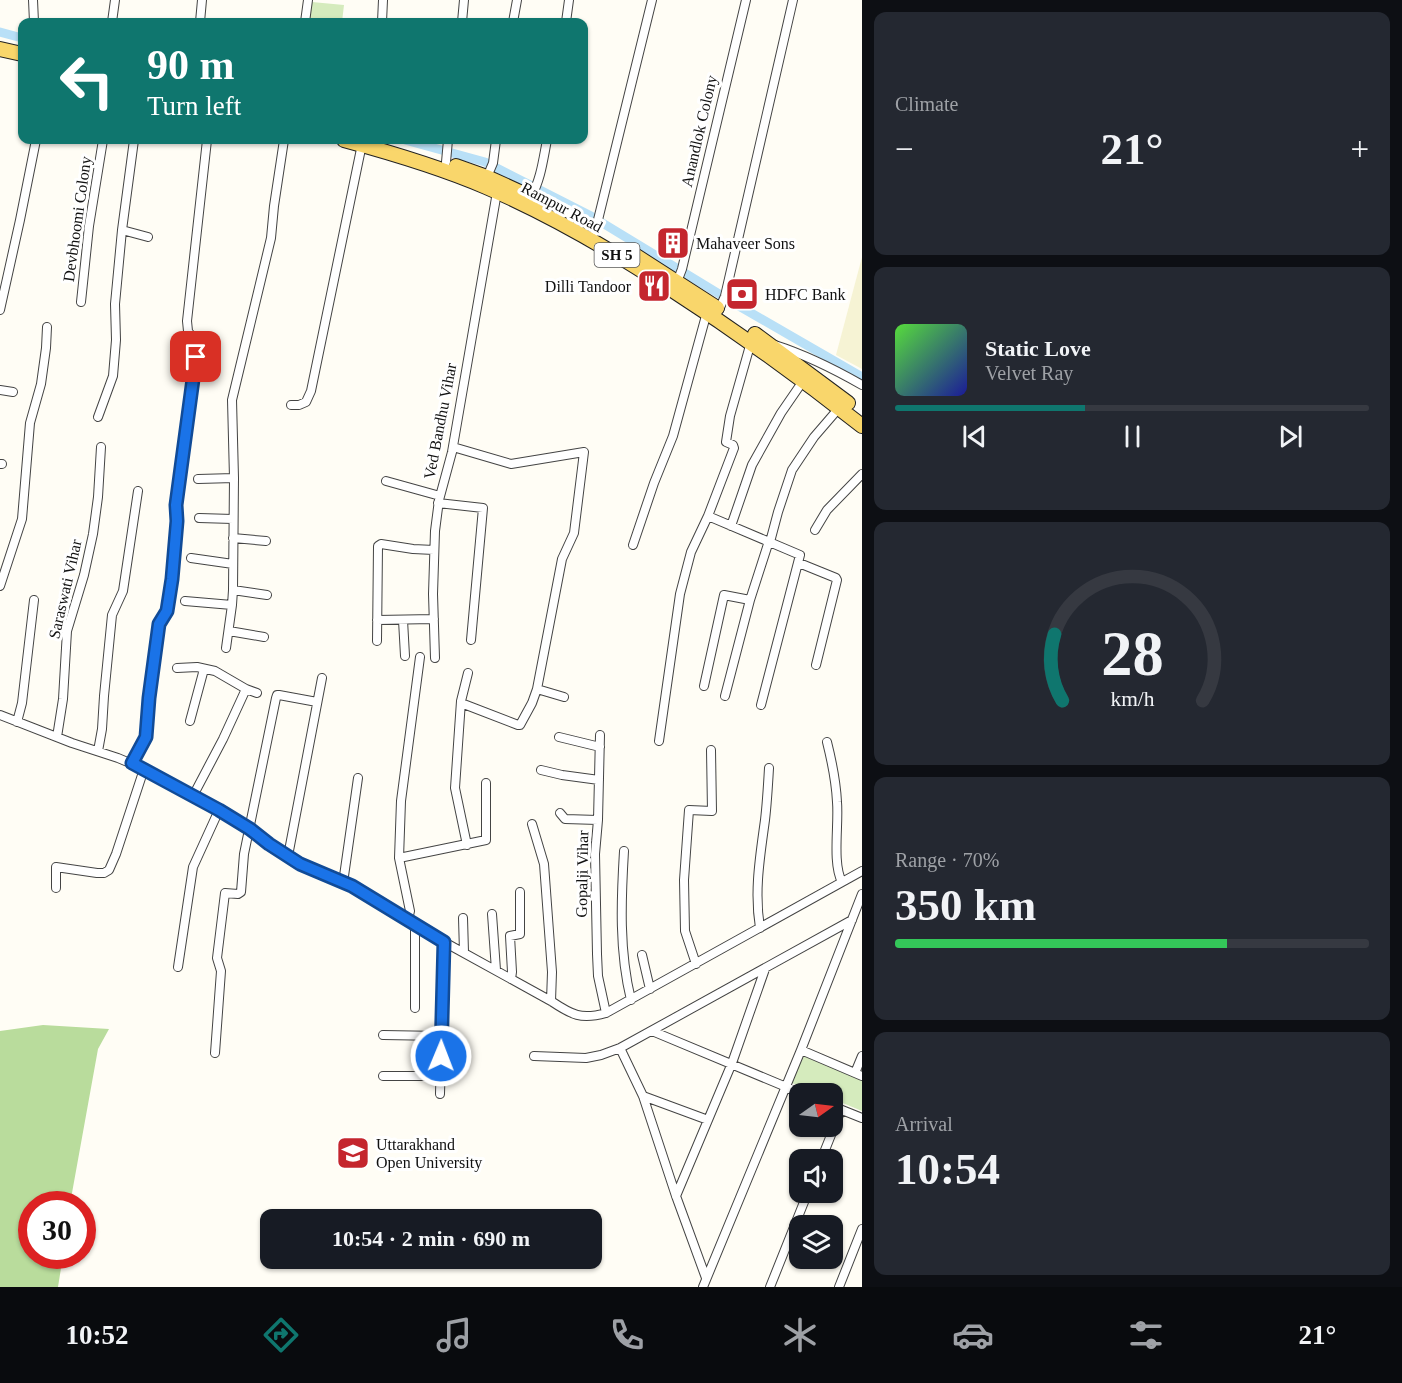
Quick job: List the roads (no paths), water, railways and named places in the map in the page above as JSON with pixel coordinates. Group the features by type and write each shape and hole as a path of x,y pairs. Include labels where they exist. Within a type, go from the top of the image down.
{"main road":[{"path":"0,49 18,53"},
{"path":"0,58 18,62"},
{"name":"Rampur Road","path":"362,144 443,170 496,192 527,206 625,260 719,304 751,342 862,426"},
{"path":"396,144 447,155 490,170 597,224 680,274 862,414"}],"street":[{"path":"33,0 34,18"},
{"path":"113,18 116,0"},
{"path":"200,18 202,0"},
{"path":"306,18 308,0"},
{"path":"382,18 383,0"},
{"path":"462,18 464,0"},
{"path":"514,18 517,0"},
{"path":"567,18 569,0"},
{"path":"597,224 652,0"},
{"name":"Anandlok Colony","path":"680,274 746,0"},
{"path":"633,545 719,304 793,0"},
{"path":"0,310 35,144"},
{"name":"Devbhoomi Colony","path":"81,302 89,226 102,144"},
{"path":"98,417 113,376 116,340 115,304 133,144"},
{"path":"132,763 146,737 159,624 167,611 172,579 177,521 176,505 196,357 195,342 188,331 188,321 207,144"},
{"path":"226,648 233,590 232,400 271,238 283,144"},
{"path":"291,405 306,402 311,391 362,144"},
{"path":"447,155 448,144"},
{"path":"490,170 495,144"},
{"path":"534,192 546,144"},
{"name":"Ved Bandhu Vihar","path":"435,658 434,550 439,500 453,447 496,192"},
{"path":"122,230 148,237"},
{"path":"0,586 22,519 30,423 41,384 47,327"},
{"path":"659,741 680,594 691,552 708,516 734,448 726,442 751,342"},
{"path":"768,343 819,362 862,385"},
{"path":"731,526 752,465 781,413 803,381"},
{"path":"0,390 13,392"},
{"path":"725,696 750,600 792,470 814,437 839,408"},
{"name":"Saraswati Vihar","path":"57,737 63,699 67,631 93,534 101,447"},
{"path":"453,447 511,464 584,452 574,533 562,560 537,689 532,703 519,725 461,703"},
{"path":"815,530 827,510 862,474"},
{"path":"198,480 234,478"},
{"path":"386,481 439,500 483,508 471,640"},
{"path":"98,751 112,615 123,591 138,491"},
{"path":"708,516 798,554 800,558 761,705"},
{"path":"199,518 232,519"},
{"path":"232,537 266,541"},
{"path":"377,641 379,544 434,550"},
{"path":"191,558 233,564"},
{"path":"799,563 837,580 816,665"},
{"path":"233,590 267,595"},
{"path":"704,686 724,595 750,600"},
{"path":"17,722 22,703 34,600"},
{"path":"185,601 232,606"},
{"path":"377,620 434,620"},
{"path":"403,620 405,656"},
{"path":"229,632 264,637"},
{"path":"415,1008 412,922 399,858 401,801 420,657"},
{"path":"177,668 196,667 215,671 257,693"},
{"path":"190,721 204,669"},
{"path":"467,845 455,788 461,703 468,673"},
{"path":"288,856 322,678"},
{"path":"193,796 246,689"},
{"path":"537,689 564,697"},
{"path":"215,1053 221,971 217,958 225,893 238,894 241,892 244,854 276,698 279,695 317,702"},
{"path":"0,715 144,769 219,810 300,864 352,886 444,942 563,1009 580,1016 593,1017 606,1013 862,871"},
{"name":"Gopalji Vihar","path":"600,735 595,854 597,954 598,976 606,1013"},
{"path":"559,737 600,747"},
{"path":"826,742 835,777 838,803 837,865 842,882"},
{"path":"696,964 685,931 685,868 689,810 712,811 711,750"},
{"path":"760,928 757,876 769,768"},
{"path":"56,888 56,867 97,873 109,870 144,769"},
{"path":"541,770 599,780"},
{"path":"343,883 358,778"},
{"path":"399,858 486,840 486,783"},
{"path":"178,967 193,867 219,810"},
{"path":"560,813 565,819 598,820"},
{"path":"532,824 544,864 552,972 551,1001"},
{"path":"624,851 621,902 625,975 631,1000"},
{"path":"512,979 510,936 520,934 520,892"},
{"path":"705,1282 801,1050 862,894"},
{"path":"492,914 496,970"},
{"path":"463,918 464,952"},
{"path":"534,1056 586,1058 621,1048 853,920"},
{"path":"440,1094 444,942"},
{"path":"642,955 650,989"},
{"path":"676,1196 732,1063 765,969"},
{"path":"652,1030 789,1087"},
{"path":"383,1035 442,1036"},
{"path":"621,1048 643,1096 705,1282"},
{"path":"801,1050 859,1074 862,1056"},
{"path":"382,1076 441,1077"},
{"path":"643,1096 708,1120"},
{"path":"843,1110 862,1118"},
{"path":"770,1287 804,1203"},
{"path":"839,1287 862,1229"}],"waterway":[{"path":"0,32 18,37"},
{"path":"420,144 485,162 591,216 862,377"}],"place":[{"name":"Mahaveer Sons","path":"673,243"},
{"name":"Dilli Tandoor","path":"654,286"},
{"name":"HDFC Bank","path":"742,294"},
{"name":"Uttarakhand Open University","path":"353,1153"}]}
